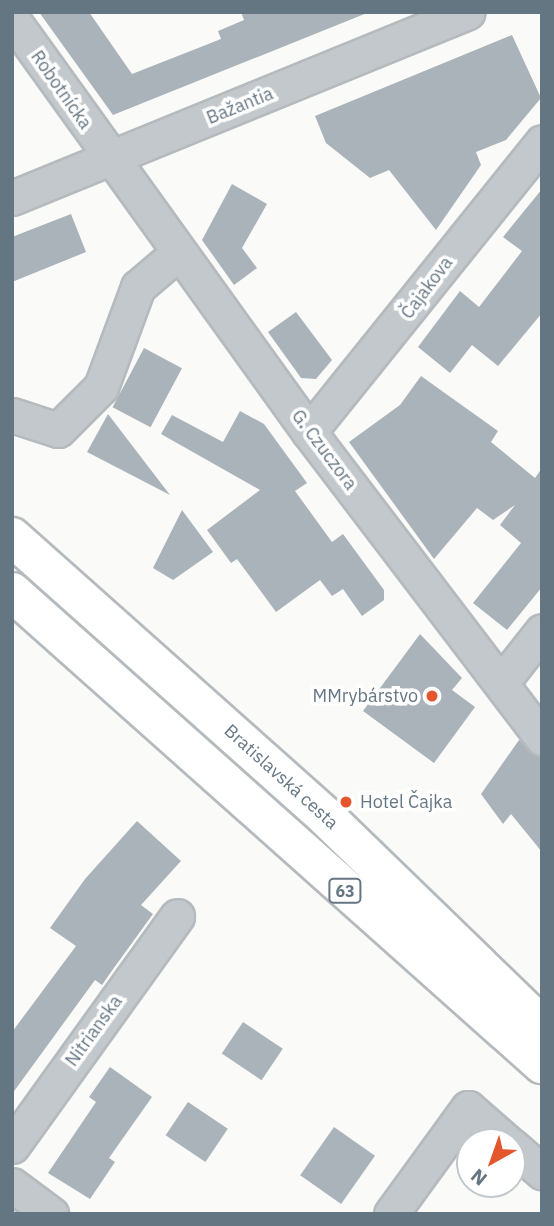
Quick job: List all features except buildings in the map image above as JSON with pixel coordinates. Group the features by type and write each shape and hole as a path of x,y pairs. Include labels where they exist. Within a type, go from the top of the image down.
{"main road":[{"name":"Bratislavská cesta","path":"12,537 326,817 542,1026"},
{"name":"63","path":"12,592 542,1064"}],"street":[{"name":"Bažantia","path":"12,198 468,12"},
{"name":"Robotnícka","path":"12,19 109,160"},
{"name":"Čajakova","path":"309,432 542,142"},
{"name":"G. Czuczora","path":"109,160 309,432 542,738"},
{"path":"12,415 58,430 101,387 138,287 178,253"},
{"path":"501,682 542,631"},
{"name":"Nitrianska","path":"12,1146 177,916"},
{"path":"391,1214 468,1108 491,1128"},
{"path":"526,1158 542,1172"},
{"path":"12,1185 51,1214"}],"place":[{"name":"MMrybárstvo","path":"432,696"},
{"name":"Hotel Čajka","path":"346,802"}]}
